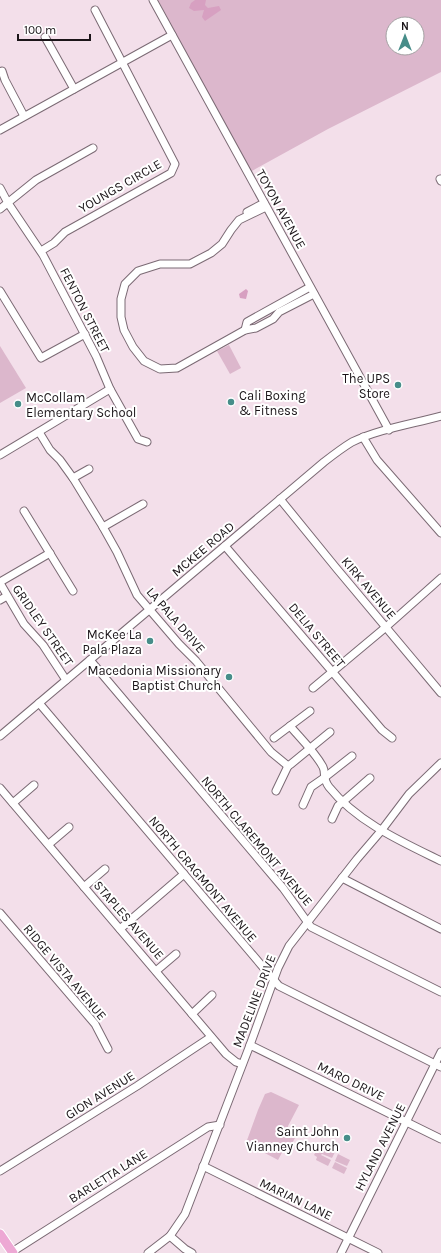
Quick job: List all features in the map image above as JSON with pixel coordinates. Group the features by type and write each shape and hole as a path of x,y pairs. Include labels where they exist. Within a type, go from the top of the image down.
{"main road":[{"path":"0,1234 12,1252"}],"street":[{"name":"TOYON AVENUE","path":"153,0 389,430"},
{"path":"95,10 122,63"},
{"path":"0,130 172,36"},
{"path":"45,37 74,89"},
{"name":"YOUNGS CIRCLE","path":"41,251 54,243 65,232 171,173 175,164 122,63"},
{"path":"2,71 5,80 24,116"},
{"path":"0,210 36,180 93,148"},
{"name":"FENTON STREET","path":"0,188 8,203 41,251 85,334 110,389 138,439 147,442"},
{"path":"265,205 239,220 222,244 211,253 190,264 160,264 138,271 125,284 121,299 121,317 124,330 133,347 144,361 160,369 177,368 245,330 256,328 273,319 279,312 314,294"},
{"path":"245,330 247,322 310,287"},
{"path":"0,291 41,358 85,334"},
{"path":"0,455 110,389"},
{"name":"MCKEE ROAD","path":"0,736 342,448 363,437 441,416"},
{"name":"LA PALA DRIVE","path":"39,432 50,450 60,460 73,478 103,527 117,552 137,595 179,644 196,661 271,752 288,766"},
{"path":"363,437 377,460 441,533"},
{"path":"73,478 88,469"},
{"name":"KIRK AVENUE","path":"280,499 441,693"},
{"path":"103,527 142,504"},
{"path":"24,511 73,591"},
{"name":"DELIA STREET","path":"225,546 382,730 392,738"},
{"path":"0,583 50,553"},
{"path":"312,688 386,627 441,578"},
{"name":"GRIDLEY STREET","path":"0,583 24,624 43,645 66,680"},
{"path":"0,600 7,596"},
{"name":"NORTH CLAREMONT AVENUE","path":"90,660 283,888 311,927 441,992"},
{"name":"NORTH CRAGMONT AVENUE","path":"39,704 279,986 438,1066"},
{"path":"274,738 310,711"},
{"path":"290,726 324,768 324,778 328,786 343,801 381,831 441,861"},
{"path":"276,791 288,766 330,732"},
{"path":"303,805 311,786 324,778 352,756"},
{"name":"MADELINE DRIVE","path":"148,1253 170,1236 185,1214 220,1125 278,968 290,946 308,921 409,794 441,763"},
{"path":"332,819 338,806 370,778"},
{"path":"13,803 34,785"},
{"name":"STAPLES AVENUE","path":"0,788 211,1037 226,1054 236,1062 242,1064"},
{"path":"49,844 69,827"},
{"path":"84,887 105,869"},
{"path":"120,929 184,874"},
{"path":"342,878 441,929"},
{"name":"RIDGE VISTA AVENUE","path":"0,913 95,1024 108,1049"},
{"path":"156,971 176,954"},
{"path":"192,1014 212,995"},
{"name":"GION AVENUE","path":"0,1170 137,1086 211,1037"},
{"name":"MARO DRIVE","path":"250,1045 441,1139"},
{"name":"HYLAND AVENUE","path":"341,1253 406,1122 438,1066 441,1052"},
{"name":"BARLETTA LANE","path":"12,1252 208,1127 220,1125"},
{"name":"MARIAN LANE","path":"203,1166 378,1253"},
{"path":"170,1236 192,1253"}],"shaded area":[{"path":"158,0 441,0 441,72 328,129 250,172"},
{"path":"195,0 206,0 205,5 208,8 219,6 221,10 205,21 202,17 204,10 194,11 189,8 191,3"},
{"path":"246,289 248,291 246,299 240,298 239,294"},
{"path":"229,345 241,368 230,374 217,351"},
{"path":"0,346 26,388 0,403"},
{"path":"271,1092 299,1105 288,1126 289,1135 295,1138 289,1149 285,1147 278,1160 246,1143 265,1094"},
{"path":"323,1146 335,1152 332,1158 322,1154 321,1155 331,1160 328,1166 316,1160 317,1157 314,1155 317,1149 320,1151"},
{"path":"338,1154 350,1160 347,1166 335,1161"},
{"path":"335,1162 347,1168 344,1174 332,1168"}],"place":[{"name":"The UPS Store","path":"398,385"},
{"name":"Cali Boxing & Fitness","path":"231,402"},
{"name":"McCollam Elementary School","path":"18,404"},
{"name":"McKee La Pala Plaza","path":"150,641"},
{"name":"Macedonia Missionary Baptist Church","path":"229,677"},
{"name":"Saint John Vianney Church","path":"347,1138"}]}
